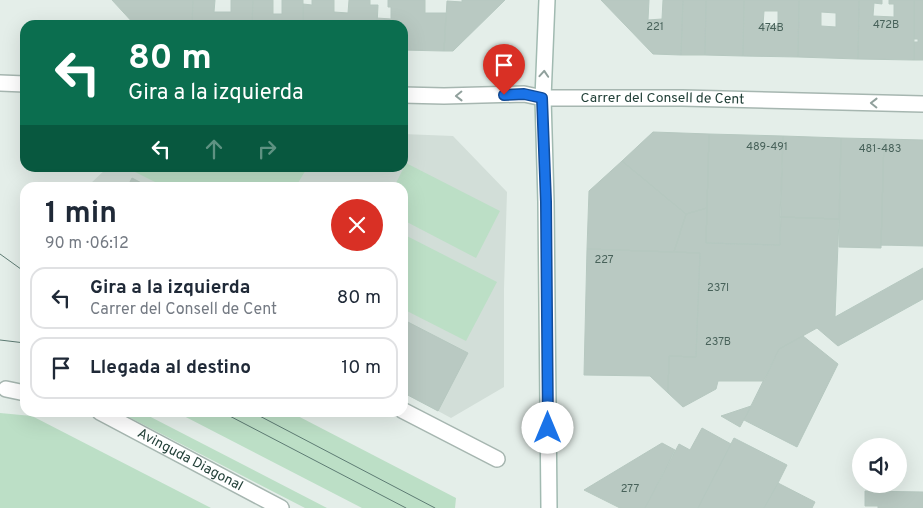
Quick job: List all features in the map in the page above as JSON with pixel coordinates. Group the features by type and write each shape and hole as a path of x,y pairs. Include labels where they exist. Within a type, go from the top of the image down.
{"street":[{"path":"547,0 542,98 546,202 549,508"},
{"path":"0,83 20,84"},
{"name":"Carrer del Consell de Cent","path":"408,95 524,94 542,98 682,98 923,104"},
{"path":"6,389 20,392"},
{"path":"408,413 497,459"},
{"name":"Avinguda Diagonal","path":"109,417 281,508"}],"shaded area":[{"path":"408,134 453,136 507,192 504,289 504,387 451,418 408,395 408,182 92,182 103,172 408,172"}],"green space":[{"path":"408,164 500,211 476,258 408,223 408,182 396,182 402,172 408,172"},
{"path":"135,172 305,172 299,182 155,182"},
{"path":"408,237 497,282 466,341 408,312"},
{"path":"0,413 20,415 20,417 34,417 211,508 0,508"},
{"path":"129,417 151,417 327,508 305,508"},
{"path":"186,417 300,417 456,498 455,508 362,508"}],"building":[{"path":"112,0 193,0 192,20 130,20"},
{"path":"193,0 215,0 214,12 231,12 231,0 253,0 252,20 192,20"},
{"path":"253,0 273,0 273,14 282,14 282,0 303,0 303,20 252,20"},
{"path":"312,0 334,0 334,12 348,13 349,0 370,0 370,5 378,5 377,20 303,20 303,4 312,5"},
{"path":"388,0 425,0 425,13 446,13 444,51 408,50 408,20 377,20 377,18 391,19 391,7 388,7"},
{"path":"462,0 505,0 453,51 444,51 447,1 462,2"},
{"path":"601,0 649,0 648,20 662,19 663,0 683,0 681,55 653,54"},
{"path":"683,0 706,0 705,55 681,55"},
{"path":"706,0 744,0 743,56 705,55"},
{"path":"744,0 799,0 798,57 743,56","holes":["764,11 778,11 778,26 763,25"]},
{"path":"799,0 859,0 858,59 798,57","holes":["821,12 836,13 836,27 821,26"]},
{"path":"859,0 882,0 882,4 874,3 873,16 894,17 894,4 889,4 889,0 914,0 914,60 858,59"},
{"path":"914,0 923,0 923,60 914,60 914,42 918,42 918,39 914,39"},
{"path":"653,132 709,134 707,208 686,214 622,161"},
{"path":"709,134 783,136 780,245 706,243"},
{"path":"783,136 841,138 839,219 780,217"},
{"path":"841,138 884,139 881,248 839,247"},
{"path":"884,139 923,140 923,246 881,245"},
{"path":"622,161 686,214 674,252 587,249 589,191"},
{"path":"132,178 140,182 130,182"},
{"path":"707,208 706,243 780,245 780,217 839,219 835,317 923,268 923,299 838,346 817,328 779,349 764,381 718,381 716,389 683,407 668,393 669,356 696,357 700,253 674,252 686,214"},
{"path":"587,249 700,253 696,357 669,356 668,393 650,376 584,375"},
{"path":"408,322 468,353 438,411 408,395"},
{"path":"803,336 838,364 797,447 744,420 779,349"},
{"path":"751,406 740,427 721,416"},
{"path":"702,428 731,444 698,508 645,508 679,444 690,450"},
{"path":"734,438 787,465 778,483 764,508 698,508"},
{"path":"662,443 675,450 645,508 620,508 584,490"},
{"path":"778,483 815,502 812,508 764,508"},
{"path":"923,492 923,508 878,508 878,506 865,506 865,493"}],"tram line":[{"path":"0,254 20,268"},
{"path":"0,340 20,342"},
{"path":"232,417 406,508"},
{"path":"262,417 435,508"}],"route":[{"path":"504,95 524,94 542,98 546,202 548,428"}]}
